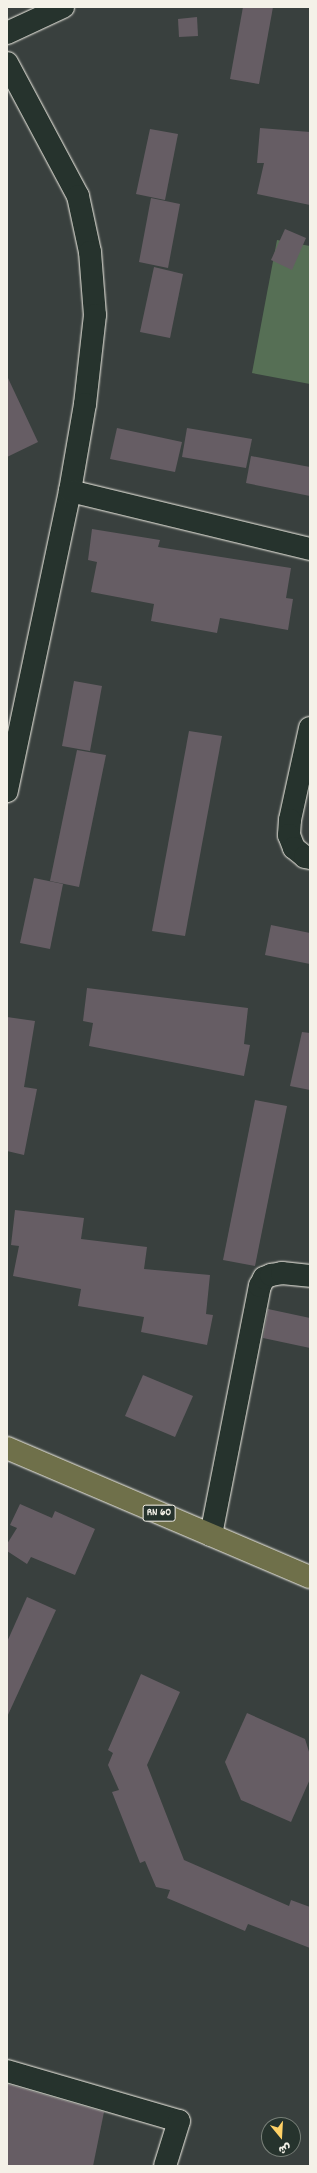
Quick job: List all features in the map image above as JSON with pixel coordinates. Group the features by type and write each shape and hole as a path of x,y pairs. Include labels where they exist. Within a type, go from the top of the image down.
{"main road":[{"name":"RN 60","path":"7,1448 310,1577"}],"street":[{"path":"7,33 64,7"},
{"path":"7,63 78,196 90,252 95,314 85,404 70,491 7,791"},
{"path":"70,491 310,549"},
{"path":"310,728 290,820 289,835 294,848 305,857 310,858"},
{"path":"211,1535 260,1286 264,1278 271,1275 282,1273 310,1276"},
{"path":"7,2071 179,2121 165,2166"}],"green space":[{"path":"277,240 310,246 310,384 252,373"}],"building":[{"path":"243,7 273,7 259,84 230,79"},
{"path":"197,17 198,36 179,37 178,19"},
{"path":"260,128 310,132 310,205 257,194 264,163 257,163"},
{"path":"150,129 178,134 165,200 136,194"},
{"path":"151,198 180,204 168,268 139,262"},
{"path":"285,229 306,238 292,270 271,260"},
{"path":"154,267 183,274 170,338 140,332"},
{"path":"7,376 38,442 7,457"},
{"path":"117,428 182,442 175,472 110,459"},
{"path":"187,428 252,439 246,468 182,457"},
{"path":"251,456 310,467 310,496 246,483"},
{"path":"92,529 160,540 158,547 291,568 286,598 293,599 288,630 220,618 217,633 151,621 154,604 91,592 97,562 88,560"},
{"path":"74,681 102,686 90,751 62,746"},
{"path":"189,731 222,736 185,936 152,931"},
{"path":"77,750 106,755 79,887 50,881"},
{"path":"34,878 63,884 50,949 20,943"},
{"path":"271,925 310,933 310,964 265,955"},
{"path":"87,988 248,1008 244,1044 250,1045 244,1076 89,1046 93,1023 83,1021"},
{"path":"7,1017 35,1021 24,1087 37,1089 24,1155 7,1151"},
{"path":"302,1032 310,1033 310,1090 290,1086"},
{"path":"255,1100 287,1106 255,1266 223,1260"},
{"path":"15,1210 84,1218 81,1239 147,1247 144,1269 210,1275 206,1314 213,1315 207,1345 141,1332 144,1317 78,1306 81,1289 13,1276 19,1246 11,1245"},
{"path":"268,1309 310,1318 310,1348 263,1338"},
{"path":"143,1375 193,1396 175,1437 125,1416"},
{"path":"20,1504 52,1518 55,1511 95,1529 75,1575 31,1557 27,1564 7,1551 7,1544 17,1528 10,1525"},
{"path":"27,1597 56,1610 7,1717 7,1642"},
{"path":"141,1674 180,1692 147,1765 184,1860 289,1906 291,1900 310,1907 310,1948 248,1924 245,1931 167,1898 170,1890 156,1887 145,1861 140,1863 112,1792 119,1790 108,1765 113,1753 108,1750"},
{"path":"247,1713 305,1739 310,1755 310,1779 291,1822 241,1800 225,1762"},
{"path":"7,2084 104,2112 93,2166 7,2166"}]}
